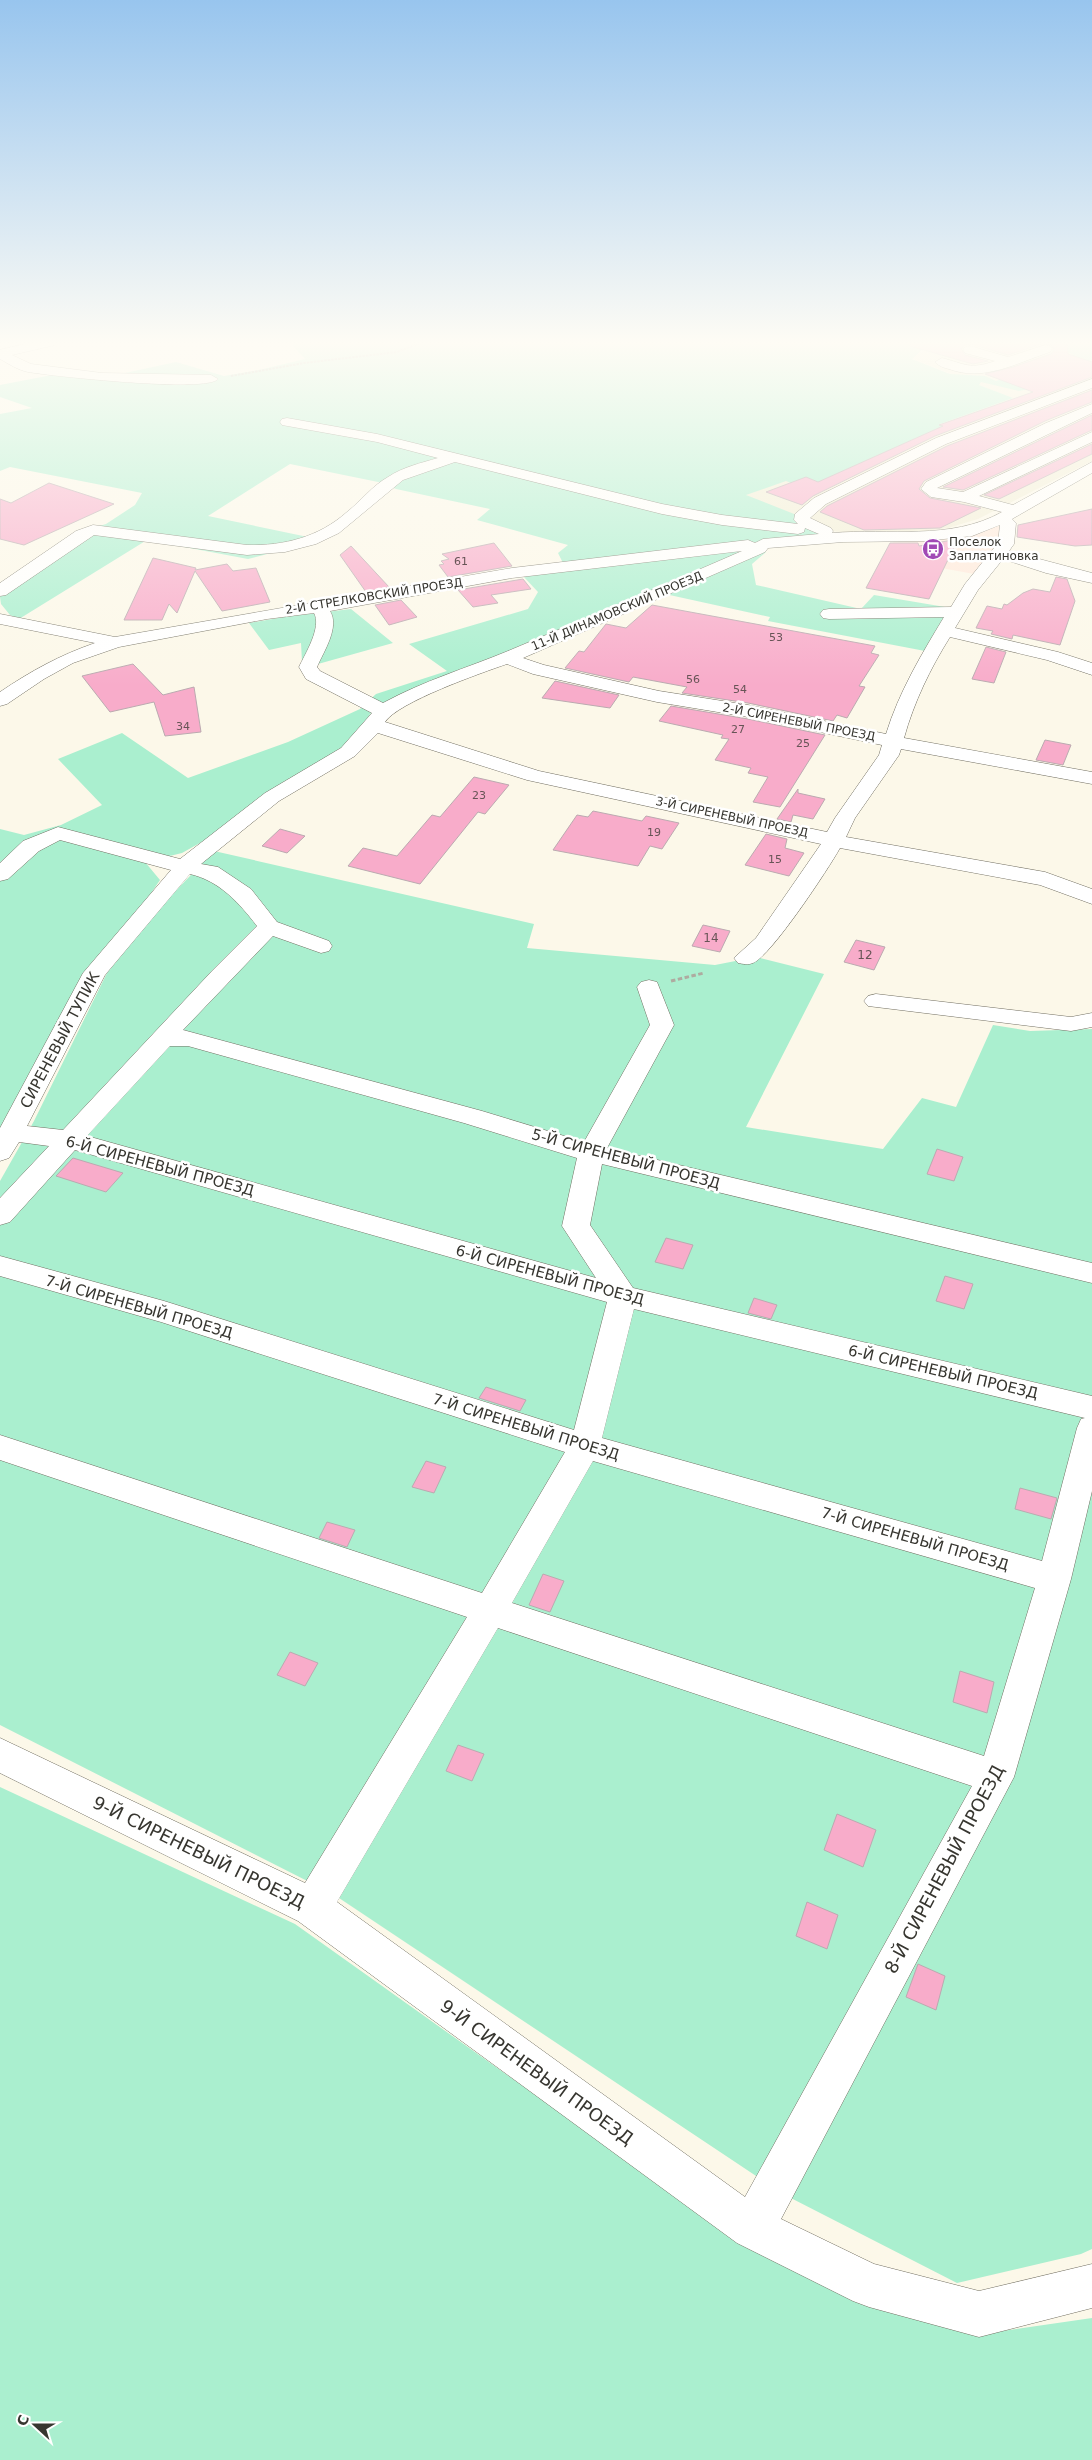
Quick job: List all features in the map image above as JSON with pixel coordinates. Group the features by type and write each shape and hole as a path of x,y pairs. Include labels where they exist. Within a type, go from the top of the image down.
{"street":[{"path":"448,457 477,461 662,509 760,525 825,530"},
{"path":"843,537 802,520 802,514 820,501 909,457"},
{"path":"994,457 931,486 929,489 936,494 966,497 1007,514"},
{"path":"966,497 1049,457"},
{"path":"0,591 82,534 93,530 247,550 270,551 304,544 344,522 390,482 402,475 452,458"},
{"path":"1007,514 1092,467"},
{"path":"746,958 764,943 834,839 845,818 889,755 901,715 923,666 983,571 1006,544 1009,530 1007,514"},
{"name":"11-Й ДИНАМОВСКИЙ ПРОЕЗД","path":"186,865 272,797 348,752 378,718 401,701 477,668 507,658 622,610 759,550 763,544 843,537 925,536 930,541 958,546 967,544 971,538 972,531 1007,514"},
{"name":"2-Й СТРЕЛКОВСКИЙ ПРОЕЗД","path":"0,700 36,675 67,659 115,642 267,614 319,608 512,573 763,544"},
{"path":"1000,553 1052,569 1092,578"},
{"name":"3-Й СИРЕНЕВЫЙ ПРОЕЗД","path":"319,608 325,617 324,630 308,667 313,675 378,718 482,758 534,776 834,839 1045,878 1092,897"},
{"path":"829,614 956,612"},
{"path":"1,617 115,642"},
{"path":"945,631 1052,656 1092,669"},
{"name":"2-Й СИРЕНЕВЫЙ ПРОЕЗД","path":"507,658 539,670 633,689 657,696 748,711 894,741 1092,778"},
{"path":"0,874 30,846 58,833 156,860 186,865 210,872 242,894 269,927 321,946"},
{"name":"СИРЕНЕВЫЙ ТУПИК","path":"6,1142 95,973 186,865"},
{"path":"0,1215 220,976 269,927"},
{"path":"312,1906 490,1610 585,1446 623,1296 576,1226 590,1153 662,1025 649,987"},
{"path":"876,1001 1071,1024 1092,1020"},
{"name":"5-Й СИРЕНЕВЫЙ ПРОЕЗД","path":"163,1038 189,1038 473,1117 590,1153 1092,1273"},
{"name":"6-Й СИРЕНЕВЫЙ ПРОЕЗД","path":"6,1142 70,1140 623,1296 1092,1408"},
{"name":"7-Й СИРЕНЕВЫЙ ПРОЕЗД","path":"0,1266 164,1312 585,1446 1054,1579"},
{"name":"8-Й СИРЕНЕВЫЙ ПРОЕЗД","path":"752,2228 996,1776 1054,1579 1092,1428"},
{"path":"0,1447 996,1776"},
{"name":"9-Й СИРЕНЕВЫЙ ПРОЕЗД","path":"0,1755 312,1906 752,2228 869,2285 979,2314 1092,2286"}],"path":[{"path":"649,987 704,973"}],"shaded area":[{"path":"850,457 1092,457 1092,461 978,519 948,528 919,532 861,535 833,531 745,495"},
{"path":"999,526 1005,531 999,544 974,574 892,559 890,547 895,540 974,534"}],"green space":[{"path":"0,457 874,457 818,482 806,477 791,483 786,481 746,495 817,523 823,535 563,563 558,553 568,545 477,520 490,509 396,489 383,483 290,464 208,516 308,537 275,552 248,559 147,540 19,619 10,615 1,604 0,597 9,583 82,531 106,524 135,505 142,493 10,467 0,471"},
{"path":"749,549 383,705 370,714 365,724 343,748 216,834 182,853 145,862 160,880 0,1132 0,829 24,835 61,825 102,805 58,759 122,733 188,778 288,742 360,709 376,694 447,671 409,644 528,609 538,592 523,576"},
{"path":"763,551 766,552 752,564 756,585 861,609 874,595 951,608 925,651 768,621 770,617 665,594"},
{"path":"351,609 393,643 318,664 302,662 301,643 269,650 249,623 284,617"},
{"path":"214,851 534,924 527,948 715,965 756,957 824,974 746,1127 883,1149 922,1098 956,1107 993,1025 1030,1031 1092,1029 1092,2249 1081,2254 957,2283 783,2194 333,1894 0,1725 0,1181 34,1121 107,973 165,902"},
{"path":"0,1787 295,1924 739,2240 988,2333 1092,2318 1092,2460 0,2460"}],"building":[{"path":"874,457 893,457 813,496 802,505 766,492 806,477 818,482"},
{"path":"925,457 973,457 924,481 919,489 930,498 981,508 940,528 864,530 820,512 827,506"},
{"path":"1005,457 1034,457 963,490 943,487"},
{"path":"1065,457 1086,457 999,499 984,495"},
{"path":"49,483 114,504 24,545 0,539 0,499 11,503"},
{"path":"1092,509 1092,545 1075,546 1017,537 1018,525"},
{"path":"958,539 929,599 866,588 890,543 918,543 919,546"},
{"path":"494,543 512,566 448,577 439,565 444,564 441,561 449,559 442,554"},
{"path":"351,546 389,587 366,592 340,555"},
{"path":"153,558 196,568 195,570 227,564 233,571 256,568 270,602 222,611 195,571 177,613 169,604 162,620 124,620"},
{"path":"1056,577 1067,579 1075,601 1060,645 1013,635 1012,639 991,634 993,631 976,628 987,606 1002,609 1004,604 1007,605 1023,593 1033,589 1050,592"},
{"path":"523,579 531,589 491,595 498,603 473,607 458,590"},
{"path":"401,600 417,617 389,625 375,605"},
{"path":"652,605 875,646 871,653 879,655 859,686 865,687 847,718 837,715 833,721 748,703 682,693 687,687 633,677 629,682 565,668 579,651 584,652 606,624 626,628"},
{"path":"986,647 1006,652 994,683 972,679"},
{"path":"133,664 163,695 194,687 201,732 165,736 154,702 110,712 82,676"},
{"path":"555,681 619,695 610,708 542,698"},
{"path":"671,706 825,735 780,807 753,802 768,777 748,773 751,768 715,760 729,739 721,738 723,735 659,721"},
{"path":"1045,740 1071,745 1063,765 1036,760"},
{"path":"474,777 509,785 485,814 478,812 420,884 348,866 363,848 397,856 432,815 440,817"},
{"path":"798,789 798,793 825,799 813,819 793,815 791,822 777,819"},
{"path":"593,811 642,821 646,816 679,823 662,849 650,846 638,866 553,850 577,815 588,817"},
{"path":"280,829 305,836 287,853 262,846"},
{"path":"766,834 787,839 785,848 804,853 789,876 745,865"},
{"path":"703,925 730,931 720,952 692,946"},
{"path":"856,940 885,947 874,970 844,962"},
{"path":"937,1149 963,1157 954,1181 927,1174"},
{"path":"73,1158 123,1173 106,1192 56,1176"},
{"path":"666,1238 693,1245 683,1269 655,1262"},
{"path":"945,1276 973,1284 964,1309 936,1301"},
{"path":"754,1298 777,1305 771,1319 748,1313"},
{"path":"486,1387 526,1400 520,1411 479,1398"},
{"path":"426,1461 446,1467 434,1493 412,1487"},
{"path":"1020,1488 1057,1498 1051,1519 1015,1509"},
{"path":"327,1522 355,1530 347,1547 319,1538"},
{"path":"543,1574 564,1581 550,1612 529,1605"},
{"path":"290,1652 318,1663 305,1686 277,1675"},
{"path":"960,1671 994,1682 987,1713 953,1702"},
{"path":"458,1745 484,1754 472,1781 446,1771"},
{"path":"837,1814 876,1830 863,1867 824,1850"},
{"path":"807,1902 838,1915 827,1949 796,1936"},
{"path":"918,1964 945,1976 936,2010 906,1997"}],"place":[{"name":"Поселок Заплатиновка","path":"933,549"}]}
